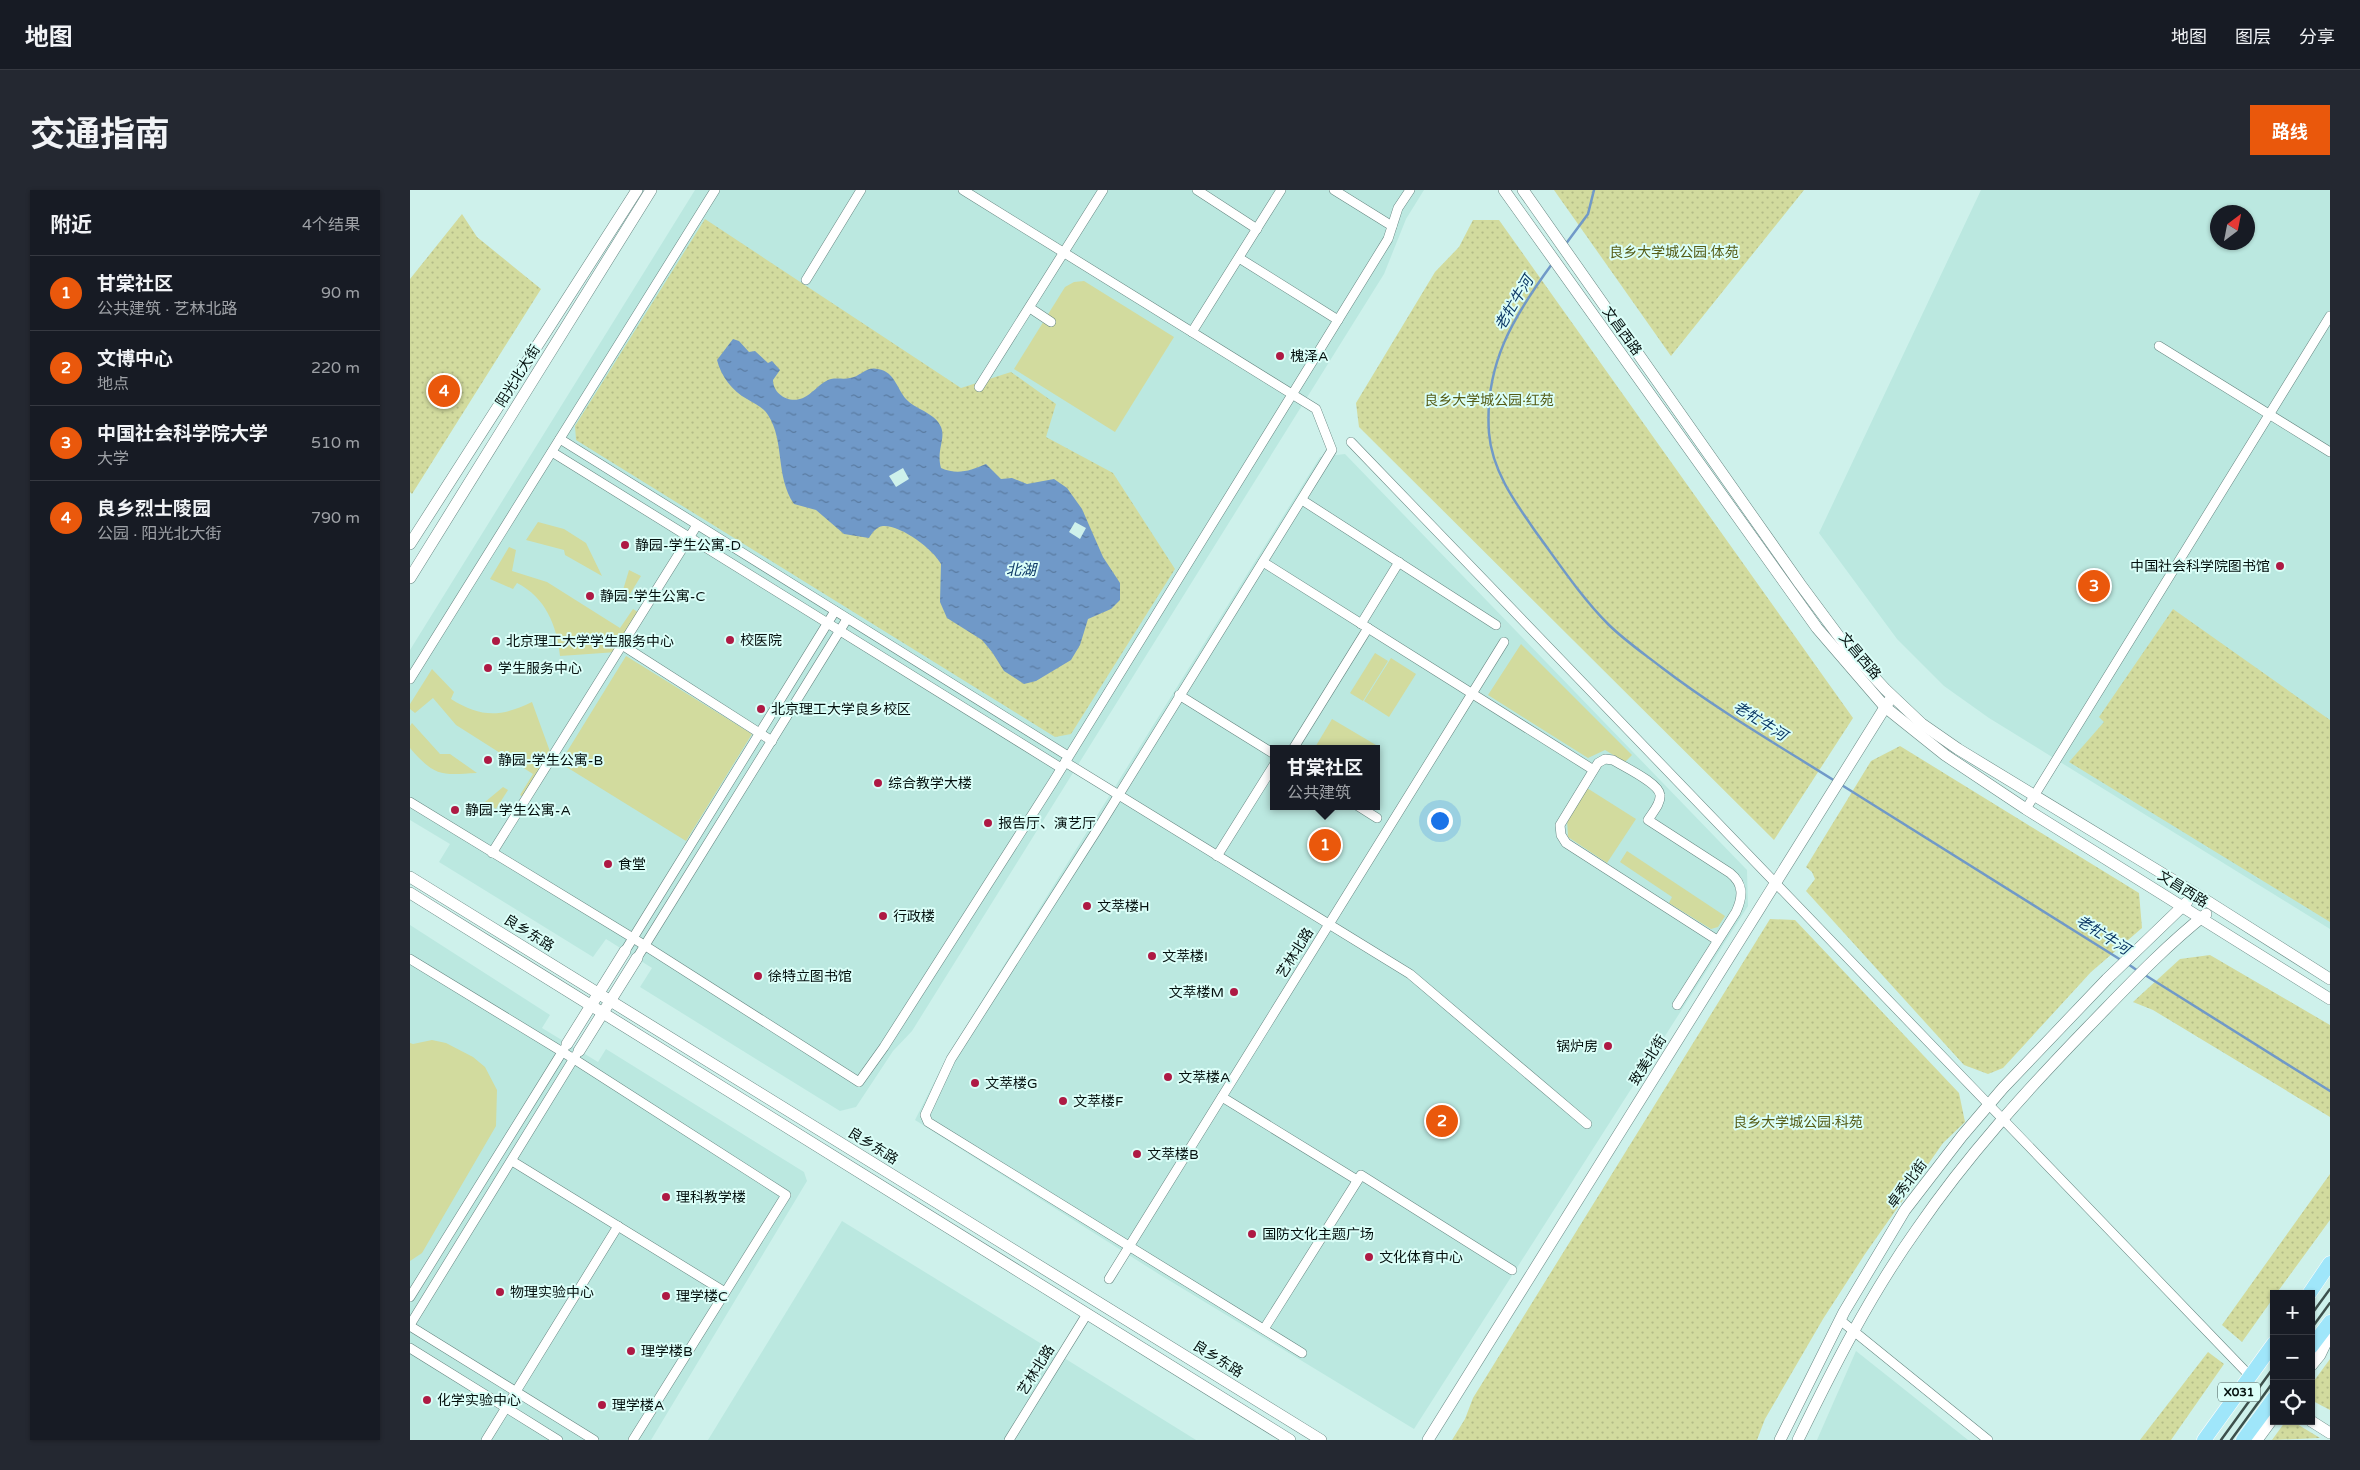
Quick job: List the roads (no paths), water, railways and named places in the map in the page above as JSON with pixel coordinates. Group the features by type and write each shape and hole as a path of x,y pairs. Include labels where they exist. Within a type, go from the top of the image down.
{"main road":[{"name":"阳光北大街","path":"410,544 637,190"},
{"name":"阳光北大街","path":"410,578 651,190"},
{"name":"文昌西路","path":"1504,190 1817,628 1885,707 1945,755 2026,810 2330,999"},
{"name":"文昌西路","path":"1523,190 1800,584 1849,650 1892,696 1929,729 2330,979"},
{"name":"致美北街","path":"1428,1440 1892,696"},
{"name":"良乡东路","path":"410,877 1321,1440"},
{"name":"良乡东路","path":"410,893 1290,1440"},
{"name":"卓秀北街","path":"1780,1440 1840,1320 1867,1271 1905,1210 1988,1106 2107,979 2196,894"},
{"path":"1798,1440 1854,1331 1916,1229 1975,1152 2048,1068 2124,990 2162,952 2214,907"},
{"path":"565,1048 625,951"},
{"path":"576,1055 637,958"},
{"path":"851,1166 858,1155"},
{"path":"2311,1290 2330,1263"},
{"path":"2315,1342 2330,1322"},
{"path":"2315,1361 2330,1334"},
{"name":"X031","path":"2204,1440 2270,1348"},
{"name":"X031","path":"2243,1440 2270,1403"},
{"path":"2315,1416 2330,1425"},
{"path":"2257,1440 2270,1422"},
{"path":"2315,1424 2330,1433"}],"street":[{"path":"410,678 715,190"},
{"path":"806,280 861,190"},
{"path":"962,190 1316,409 1332,450 951,1059 925,1115 928,1122 1302,1354"},
{"path":"980,387 1103,190"},
{"path":"1197,190 1257,228"},
{"path":"1192,332 1282,190"},
{"path":"1334,190 1392,226"},
{"path":"410,802 633,938 859,1082 884,1047 1064,762 1338,320 1388,239 1398,208 1410,190"},
{"path":"1239,258 1338,320"},
{"path":"1030,308 1051,322"},
{"path":"2026,810 2330,316"},
{"path":"2159,346 2330,452"},
{"path":"560,439 835,611 1064,762 1410,974 1587,1124"},
{"path":"1351,442 1777,883 1988,1106 2250,1376"},
{"path":"552,452 827,624 1064,762"},
{"path":"1302,500 1496,625"},
{"path":"492,853 697,525"},
{"path":"1263,562 1592,769"},
{"path":"1295,745 1365,626 1399,562"},
{"path":"625,951 835,611"},
{"path":"637,958 847,619"},
{"name":"艺林北路","path":"1109,1279 1504,642"},
{"path":"622,645 772,741"},
{"path":"1179,696 1270,752"},
{"path":"1677,1005 1736,912 1742,896 1736,878 1648,820 1659,802 1660,794 1656,786 1613,760 1605,759 1592,769 1560,825 1561,835 1566,843 1717,940"},
{"path":"1218,856 1270,772"},
{"path":"1364,810 1377,818"},
{"path":"410,959 565,1048 786,1195 633,1440"},
{"path":"410,1297 565,1048"},
{"path":"576,1055 410,1326 594,1440"},
{"path":"1222,1097 1357,1180"},
{"path":"512,1160 725,1292"},
{"path":"1264,1329 1360,1175 1512,1270"},
{"path":"486,1440 618,1226"},
{"name":"艺林北路","path":"1009,1440 1087,1314"},
{"path":"1840,1320 1988,1440"},
{"path":"410,1348 558,1440"}],"water":[{"name":"北湖","path":"733,339 739,341 749,352 755,351 768,363 772,361 780,370 773,380 774,385 776,390 787,399 798,400 831,379 847,379 874,368 889,374 908,401 931,415 939,423 942,431 941,468 958,472 974,469 986,464 1001,479 1012,478 1027,484 1054,479 1067,488 1082,509 1103,557 1120,583 1120,600 1111,609 1088,619 1080,645 1071,660 1036,681 1024,684 1004,671 982,640 947,618 940,602 941,564 924,545 899,529 883,526 873,532 869,538 844,534 816,510 794,504 784,482 777,436 768,415 732,387 724,377 719,366 717,360"}],"waterway":[{"name":"老牤牛河","path":"1565,245 1588,214 1594,190"},
{"name":"老牤牛河","path":"1552,264 1525,303 1504,343 1496,364 1491,385 1489,433 1491,447 1500,475 1530,524 1589,603 1614,630 1703,697 1835,781"},
{"name":"老牤牛河","path":"1840,784 2121,960"},
{"name":"老牤牛河","path":"2128,964 2138,971"},
{"name":"老牤牛河","path":"2145,975 2330,1091"}],"railway":[{"path":"2315,1310 2330,1289"},
{"path":"2315,1324 2330,1303"},
{"path":"2221,1440 2270,1373"},
{"path":"2231,1440 2270,1386"}],"place":[{"name":"槐泽A","path":"1280,356"},
{"name":"良乡烈士陵园","path":"444,391"},
{"name":"静园-学生公寓-D","path":"625,545"},
{"name":"中国社会科学院图书馆","path":"2280,566"},
{"name":"中国社会科学院大学","path":"2094,586"},
{"name":"静园-学生公寓-C","path":"590,596"},
{"name":"校医院","path":"730,640"},
{"name":"北京理工大学学生服务中心","path":"496,641"},
{"name":"学生服务中心","path":"488,668"},
{"name":"北京理工大学良乡校区","path":"761,709"},
{"name":"静园-学生公寓-B","path":"488,760"},
{"name":"综合教学大楼","path":"878,783"},
{"name":"静园-学生公寓-A","path":"455,810"},
{"name":"报告厅、演艺厅","path":"988,823"},
{"name":"甘棠社区","path":"1325,845"},
{"name":"食堂","path":"608,864"},
{"name":"文萃楼H","path":"1087,906"},
{"name":"行政楼","path":"883,916"},
{"name":"文萃楼I","path":"1152,956"},
{"name":"徐特立图书馆","path":"758,976"},
{"name":"文萃楼M","path":"1234,992"},
{"name":"锅炉房","path":"1608,1046"},
{"name":"文萃楼A","path":"1168,1077"},
{"name":"文萃楼G","path":"975,1083"},
{"name":"文萃楼F","path":"1063,1101"},
{"name":"文博中心","path":"1442,1121"},
{"name":"文萃楼B","path":"1137,1154"},
{"name":"理科教学楼","path":"666,1197"},
{"name":"国防文化主题广场","path":"1252,1234"},
{"name":"文化体育中心","path":"1369,1257"},
{"name":"物理实验中心","path":"500,1292"},
{"name":"理学楼C","path":"666,1296"},
{"name":"理学楼B","path":"631,1351"},
{"name":"化学实验中心","path":"427,1400"},
{"name":"理学楼A","path":"602,1405"}],"park label":[{"name":"良乡大学城公园·体苑","path":"1674,252"},
{"name":"良乡大学城公园·红苑","path":"1489,400"},
{"name":"良乡大学城公园·科苑","path":"1798,1122"}]}
